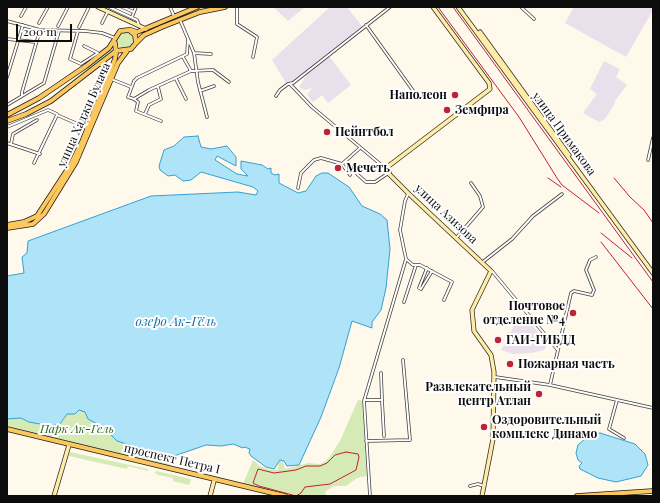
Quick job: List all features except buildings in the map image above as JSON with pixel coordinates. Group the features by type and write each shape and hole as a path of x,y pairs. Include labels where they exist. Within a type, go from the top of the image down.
{"main road":[{"path":"98,7 109,9 146,29"},
{"path":"7,115 39,98 105,52 120,31 129,30 137,32 197,7"},
{"path":"7,121 26,114 51,100 118,50 127,51 132,49 136,43 149,32 202,11 225,7"},
{"path":"388,171 390,166 491,92 491,83 434,7"},
{"name":"улица Примакова","path":"461,8 653,270"},
{"name":"улица Примакова","path":"461,8 653,274"},
{"path":"129,30 135,35 136,43"},
{"path":"115,38 115,43 118,50"},
{"name":"улица Хаджи Булача","path":"110,79 110,72 118,50"},
{"name":"улица Хаджи Булача","path":"7,228 31,220 42,212 71,164 89,128 119,60 127,51"},
{"path":"97,65 106,64 110,72"},
{"name":"улица Азизова","path":"388,171 408,193 490,270 472,310 472,320 474,333 491,355 496,377"},
{"name":"улица Азизова","path":"388,171 457,237 491,267 492,272 473,310 475,332 493,356 496,377 495,439 483,496"},
{"name":"улица Хаджи Булача","path":"7,225 19,225"},
{"name":"проспект Петра I","path":"7,430 276,496"},
{"path":"54,496 68,446"},
{"name":"проспект Петра I","path":"68,446 285,496"},
{"path":"210,496 214,481"},
{"path":"577,496 653,492"},
{"path":"609,496 653,492"}],"street":[{"path":"21,16 26,7"},
{"path":"39,23 48,7"},
{"path":"58,26 68,7"},
{"path":"78,27 89,7"},
{"path":"122,7 134,12"},
{"path":"132,17 136,7"},
{"path":"170,7 174,16"},
{"path":"237,7 237,24 257,37 253,57"},
{"path":"276,96 280,90 290,84 390,7"},
{"path":"521,7 534,19"},
{"path":"102,23 109,9 138,20 139,25"},
{"path":"180,20 194,53 196,72 207,117"},
{"path":"7,21 40,30 102,33 115,38"},
{"path":"7,77 23,25"},
{"path":"366,25 414,92"},
{"path":"22,96 40,30"},
{"path":"7,105 44,83 59,31"},
{"path":"78,31 70,59 81,64 98,53 84,46"},
{"path":"7,39 36,42"},
{"path":"161,121 136,110 138,102 128,96 134,81 183,57 188,50 188,39"},
{"path":"194,53 211,54"},
{"path":"183,57 191,71"},
{"path":"134,99 149,90 191,71 215,71 219,77 229,82"},
{"path":"110,79 131,87"},
{"path":"176,79 186,99"},
{"path":"290,84 312,108 388,171 375,182 366,182 357,174"},
{"path":"200,91 214,86"},
{"path":"145,114 149,105 161,99 158,87"},
{"path":"7,127 48,110 89,128"},
{"path":"34,164 58,115"},
{"path":"11,144 13,134 37,120"},
{"path":"648,160 653,138"},
{"path":"7,143 40,154"},
{"path":"342,164 360,148"},
{"path":"298,188 301,173 314,160 321,158 342,164 350,175"},
{"path":"457,237 483,207 480,196 471,183"},
{"path":"370,496 364,400 406,259 400,230 405,201 408,193"},
{"path":"484,261 512,239 534,216 562,194"},
{"path":"550,385 572,291 592,294 594,290 586,270 590,260 596,257"},
{"path":"406,259 412,265 420,265 453,282 444,300"},
{"path":"404,302 416,265"},
{"path":"427,268 419,288 421,289 432,271"},
{"path":"492,272 548,340 554,344 557,350"},
{"path":"366,441 410,440 403,360"},
{"path":"381,373 384,436"},
{"path":"496,377 550,385 653,408"},
{"path":"364,400 382,400"},
{"path":"617,400 609,429 624,438"},
{"path":"470,486 478,484 485,486"}],"shaded area":[{"path":"273,7 305,7 288,21"},
{"path":"330,7 347,7 362,26 291,83 286,83 272,60"},
{"path":"574,7 653,7 653,10 626,57 565,23"},
{"path":"329,56 351,85 328,103 322,95 313,102 307,95 312,88 304,90 299,87 308,73"},
{"path":"604,61 620,69 616,77 627,85 614,102 615,103 605,119 599,122 583,113 597,94 590,89"},
{"path":"524,314 547,345 544,350 532,353 513,354 501,350 519,317"}],"green space":[{"path":"200,7 209,7 197,10 138,35"},
{"path":"125,31 131,34 134,40 131,46 125,49 119,46 116,40 119,34"},
{"path":"113,48 114,49 67,85 68,84"},
{"path":"358,400 362,401 367,476 357,478 346,486 334,486 326,491 325,496 290,496 243,484 253,460 260,466 271,470 278,470 278,463 280,461 283,462 285,469 308,463 320,464 324,462 329,458 340,441"},
{"name":"Парк Ак-Гель","path":"79,410 85,412 88,419 103,427 117,441 156,453 174,456 171,467 7,426 7,419 21,418 44,426 57,425 63,421 67,414"},
{"path":"70,452 148,469 148,471 128,466 127,469 69,456"},
{"path":"156,471 191,479 189,485 173,481 173,478 158,475 155,473"}],"water":[{"name":"озеро Ак-Гёль","path":"198,136 201,147 211,149 227,146 236,157 236,166 217,156 215,160 237,174 248,176 241,169 241,161 262,165 268,169 271,168 271,173 275,175 279,174 279,183 298,193 306,191 316,176 322,173 328,173 349,187 362,206 380,214 387,220 390,249 386,288 381,310 372,322 372,328 352,321 339,368 321,417 299,465 287,466 284,461 280,460 274,469 266,467 251,456 249,453 250,449 233,444 221,446 206,445 174,456 151,452 117,441 103,427 88,419 85,412 79,410 75,414 67,414 60,424 51,426 29,422 21,418 7,419 7,276 24,273 22,257 27,253 28,241 151,196 238,192 256,195 258,191 253,187 201,172 191,180 183,181 175,175 168,176 160,170 159,166 164,150 174,146 184,137"},
{"path":"600,433 635,444 645,454 648,465 641,476 616,482 598,478 580,469 579,466 582,463 578,460 576,453 578,445 588,436"}],"railway":[{"path":"438,7 519,117 562,185 599,213"},
{"path":"453,7 653,282"},
{"path":"548,178 561,187"},
{"path":"614,178 630,197 644,210 653,223"},
{"path":"601,233 632,258"},
{"path":"601,242 653,309"},
{"path":"346,452 358,454 359,457 356,470 330,484 305,487 301,493 296,496 253,483 258,469 274,473 296,470 306,466 320,466 327,463 335,455 346,452"}],"place":[{"name":"Наполеон","path":"455,95"},
{"name":"Земфира","path":"447,110"},
{"name":"Пейнтбол","path":"327,132"},
{"name":"Мечеть","path":"338,168"},
{"name":"Почтовое отделение №4","path":"573,313"},
{"name":"ГАИ-ГИБДД","path":"498,340"},
{"name":"Пожарная часть","path":"510,364"},
{"name":"Развлекательный центр Атлан","path":"539,394"},
{"name":"Оздоровительный комплекс Динамо","path":"484,427"}]}
